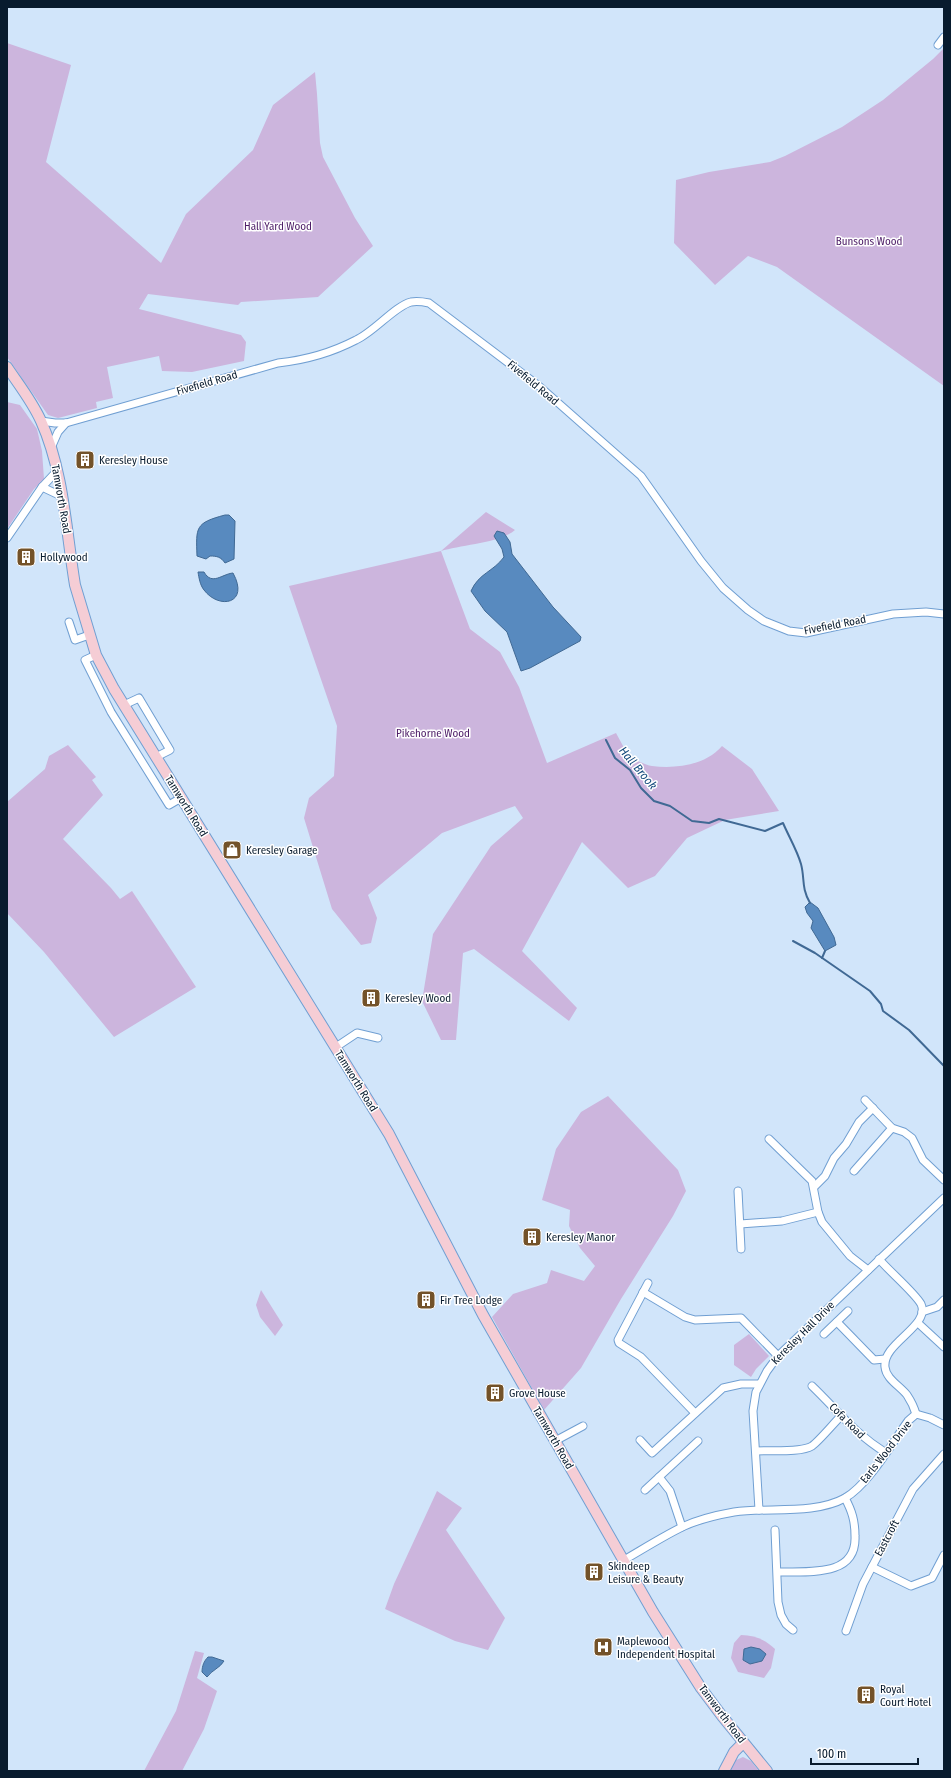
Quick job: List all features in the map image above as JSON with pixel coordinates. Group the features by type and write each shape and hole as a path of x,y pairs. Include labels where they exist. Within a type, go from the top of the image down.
{"main road":[{"name":"Tamworth Road","path":"7,367 33,405 41,421 51,448 57,471 75,585 96,655 124,705 389,1134 482,1315 653,1612 701,1688 743,1743 767,1771"},
{"path":"724,1771 734,1752 743,1743"}],"street":[{"path":"938,45 944,37"},
{"name":"Fivefield Road","path":"41,421 55,423 66,422 278,363 301,360 327,353 358,340 372,331 402,306 410,302 430,303 539,386 641,476 700,562 723,588 748,610 764,621 789,631 806,633 893,614 926,612 944,614"},
{"path":"51,448 58,432 66,422"},
{"path":"7,538 42,487 57,471"},
{"path":"42,487 61,496"},
{"path":"69,622 76,643 89,635"},
{"path":"96,655 85,660 111,712 169,805 181,798"},
{"path":"124,705 139,698 170,750 156,757"},
{"path":"336,1047 357,1033 378,1038"},
{"path":"865,1100 892,1128 904,1132 912,1138 923,1160 944,1180"},
{"path":"814,1187 825,1176 834,1158 846,1144 858,1122 873,1108"},
{"path":"854,1171 892,1128"},
{"path":"769,1139 808,1177 814,1187 818,1212 822,1222 850,1256 868,1270"},
{"path":"738,1191 741,1249"},
{"name":"Keresley Hall Drive","path":"759,1510 753,1411 756,1392 767,1370 778,1356 944,1198"},
{"path":"740,1224 782,1221 818,1212"},
{"path":"879,1260 920,1303 922,1312 918,1323 889,1352 885,1359 886,1374 906,1395 914,1406 916,1414"},
{"path":"648,1284 618,1336 619,1343 641,1357 695,1413"},
{"path":"643,1292 685,1317 695,1320 741,1318 778,1356"},
{"path":"922,1312 937,1307 944,1300"},
{"path":"824,1334 848,1311"},
{"path":"836,1322 874,1360 885,1359"},
{"path":"918,1323 944,1348"},
{"path":"640,1440 652,1453 723,1388 741,1384 759,1384"},
{"name":"Cofa Road","path":"812,1386 840,1416 866,1440 886,1453"},
{"name":"Earls Wood Drive","path":"624,1560 682,1526 728,1514 759,1510 816,1507 845,1498 855,1491 869,1476 908,1421 916,1414 930,1418 944,1425"},
{"path":"756,1451 802,1449 810,1447 840,1416"},
{"path":"555,1441 582,1426"},
{"path":"645,1490 698,1441"},
{"name":"Eastcroft","path":"846,1631 863,1584 913,1489 944,1454"},
{"path":"659,1477 670,1491 682,1526"},
{"path":"778,1572 831,1569 842,1565 849,1558 855,1546 855,1523 845,1498"},
{"path":"775,1530 778,1572 778,1602 781,1615 786,1624 793,1630"},
{"path":"872,1567 911,1586 932,1578 942,1567 944,1555"}],"green space":[{"name":"Hall Yard Wood","path":"7,43 71,65 46,162 161,263 186,214 253,150 273,105 315,72 320,143 323,157 355,218 373,246 318,297 241,302 238,305 148,294 139,309 241,335 246,342 244,361 192,372 162,371 159,356 107,367 113,398 96,402 97,408 58,418 48,415 7,357"},
{"name":"Bunsons Wood","path":"944,48 944,386 777,267 748,256 715,285 674,243 676,180 709,172 770,162 785,156 842,127 883,100 933,59"},
{"path":"7,402 20,405 37,429 42,451 44,479 34,489 7,529"},
{"path":"486,512 515,530 500,538 490,541 441,551"},
{"name":"Pikehorne Wood","path":"441,551 470,629 500,652 519,687 547,763 616,733 629,757 643,764 652,766 671,767 690,764 708,758 722,746 752,769 779,811 725,820 687,838 655,876 628,888 582,842 522,951 577,1008 569,1021 474,949 463,953 456,1040 441,1040 422,1001 433,934 491,846 523,818 515,806 442,833 368,895 377,918 371,943 361,945 332,909 304,818 309,798 334,776 337,726 289,586"},
{"path":"68,745 96,777 92,780 103,795 63,839 120,899 132,891 196,987 114,1037 44,952 7,913 7,802 45,769 49,756"},
{"path":"608,1096 678,1170 686,1191 673,1216 621,1299 581,1368 544,1410 492,1317 513,1294 547,1283 551,1270 584,1281 595,1266 580,1248 569,1226 570,1210 542,1200 556,1149 581,1112"},
{"path":"261,1290 283,1325 275,1336 260,1317 256,1305"},
{"path":"749,1334 769,1356 756,1369 751,1377 734,1365 734,1345"},
{"path":"437,1491 462,1508 446,1530 505,1618 488,1650 455,1641 385,1609 394,1584"},
{"path":"741,1635 760,1639 775,1649 771,1668 764,1678 738,1672 731,1658 734,1643"},
{"path":"195,1651 204,1653 197,1678 217,1691 204,1729 182,1771 144,1771 176,1711"},
{"path":"743,1757 751,1761 759,1771 728,1771 734,1761"}],"water":[{"path":"229,515 235,521 234,559 225,563 222,559 217,557 210,556 206,559 197,556 197,538 199,528 208,521"},
{"path":"497,531 504,533 510,542 512,554 553,607 581,637 580,641 530,668 521,671 507,632 485,611 471,591 478,580 504,557 502,549 494,536"},
{"path":"198,572 204,572 207,576 214,579 233,573 237,583 238,592 230,601 224,602 217,600 204,590"},
{"path":"810,902 818,908 834,937 836,945 825,951 811,928 813,921 807,913 805,907"},
{"path":"751,1647 760,1649 766,1654 762,1661 750,1664 743,1660 744,1649"},
{"path":"208,1657 224,1661 207,1677 202,1670 204,1662"}],"waterway":[{"name":"Hall Brook","path":"606,740 615,758 630,770 641,788 654,801 670,806 692,821 709,823 719,819 765,831 783,823 799,859 805,892 810,903"},
{"name":"Hall Brook","path":"793,941 815,953 870,991 881,1004 883,1011 909,1030 944,1066"},
{"name":"Hall Brook","path":"822,958 825,951"}],"place":[{"name":"Keresley House","path":"85,460"},
{"name":"Hollywood","path":"26,557"},
{"name":"Keresley Garage","path":"232,850"},
{"name":"Keresley Wood","path":"371,998"},
{"name":"Keresley Manor","path":"532,1237"},
{"name":"Fir Tree Lodge","path":"426,1300"},
{"name":"Grove House","path":"495,1393"},
{"name":"Skindeep Leisure & Beauty","path":"594,1572"},
{"name":"Maplewood Independent Hospital","path":"603,1647"},
{"name":"Royal Court Hotel","path":"866,1695"}]}
